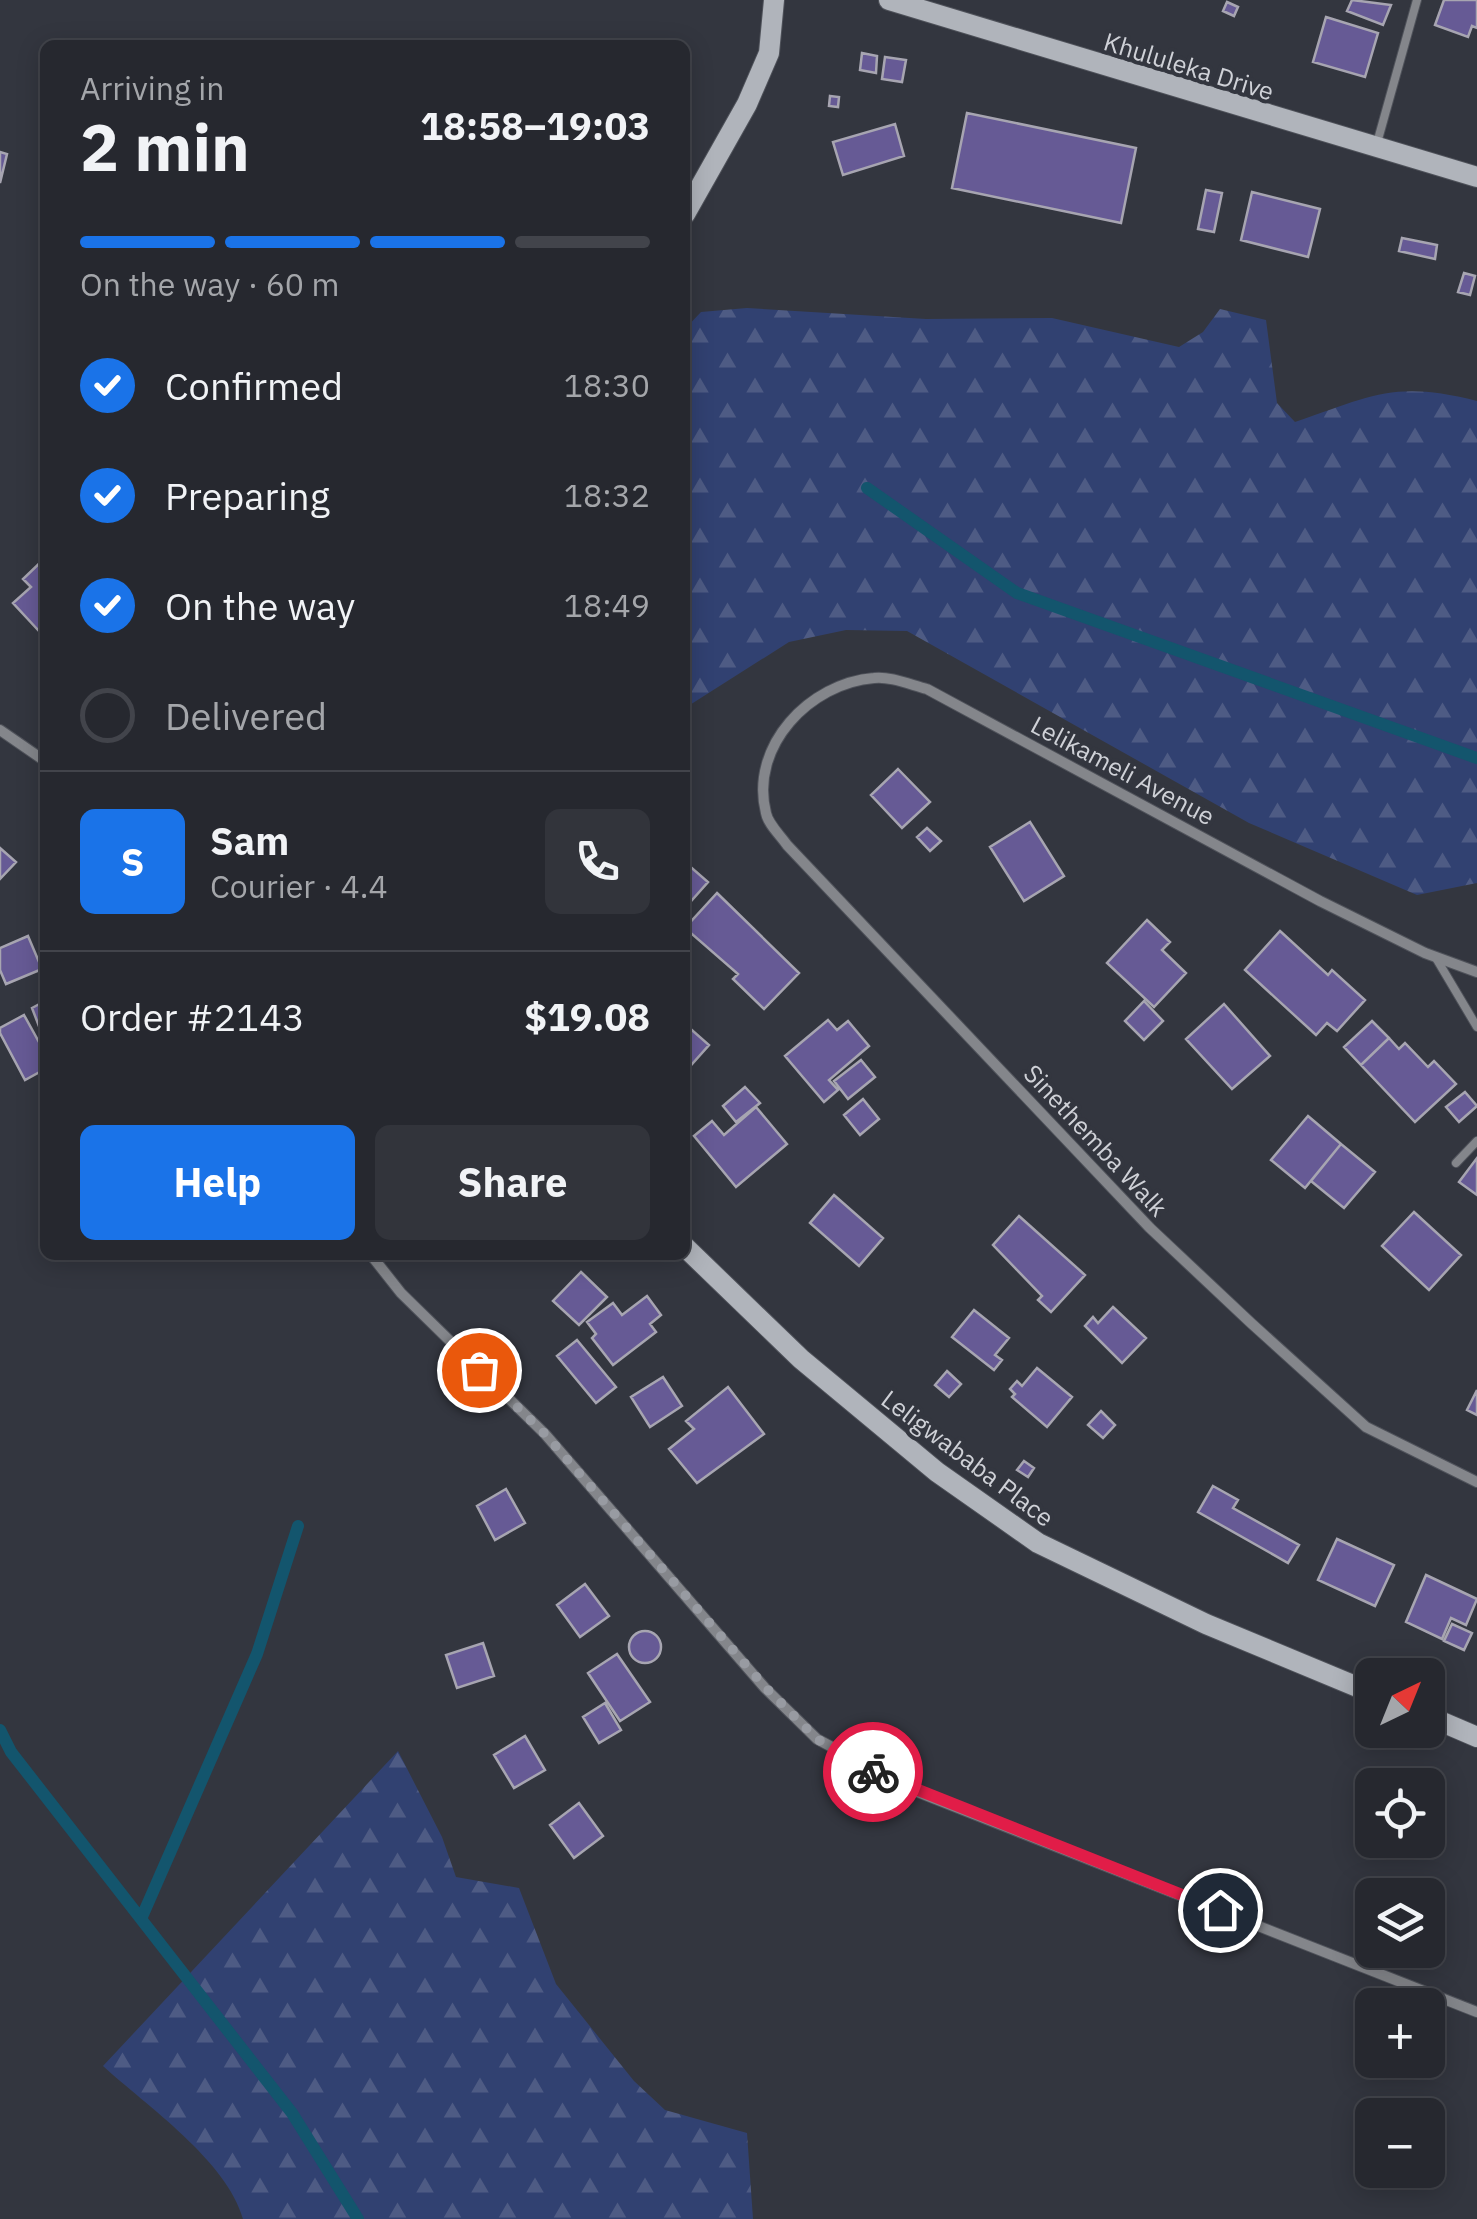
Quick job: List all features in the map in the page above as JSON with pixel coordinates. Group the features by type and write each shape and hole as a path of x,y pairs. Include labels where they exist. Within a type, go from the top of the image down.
{"street":[{"path":"690,205 746,104 768,53 774,0"},
{"name":"Khululeka Drive","path":"888,0 1477,177"},
{"name":"Lelikameli Avenue","path":"769,760 782,726 840,685 877,677 927,689 1320,901 1436,957 1477,972"},
{"path":"0,730 40,758"},
{"name":"Sinethemba Walk","path":"769,760 762,791 766,817 787,845 1150,1228 1366,1427 1477,1482"},
{"name":"Leligwababa Place","path":"690,1253 801,1359 937,1472 1038,1543 1206,1624 1355,1686"},
{"path":"375,1260 401,1293 545,1434 766,1688 817,1739 910,1789 1477,2012"},
{"path":"1445,1723 1477,1737"}],"lane":[{"path":"1376,148 1418,0"},
{"path":"1436,957 1477,1027"},
{"path":"1456,1163 1477,1140"}],"green space":[{"path":"747,308 926,319 1052,318 1179,347 1203,332 1220,309 1266,320 1277,403 1295,422 1384,394 1424,392 1477,401 1477,883 1417,895 1249,823 907,631 846,630 789,642 690,705 690,324 701,312"},
{"path":"398,1751 442,1837 456,1877 519,1888 556,1984 634,2081 665,2110 747,2133 753,2219 243,2219 221,2176 203,2156 103,2066"}],"building":[{"path":"1352,0 1391,5 1383,25 1347,11"},
{"path":"1444,0 1477,0 1477,28 1472,26 1468,37 1435,25"},
{"path":"1227,2 1238,7 1234,16 1223,11"},
{"path":"1326,17 1378,33 1365,77 1313,62"},
{"path":"862,53 877,56 876,73 860,70"},
{"path":"885,57 906,60 902,82 882,79"},
{"path":"830,96 839,97 838,107 829,106"},
{"path":"967,113 1136,148 1121,223 952,188"},
{"path":"895,124 904,156 843,175 833,142"},
{"path":"0,152 7,154 0,183"},
{"path":"1206,190 1222,193 1214,232 1198,229"},
{"path":"1252,192 1320,209 1308,257 1241,240"},
{"path":"1402,238 1437,245 1435,259 1399,251"},
{"path":"1464,273 1475,276 1470,295 1458,292"},
{"path":"40,563 38,630 13,603 31,587 23,579"},
{"path":"898,769 930,802 902,828 871,795"},
{"path":"1030,822 1064,876 1024,901 990,847"},
{"path":"927,828 941,841 930,851 917,837"},
{"path":"0,848 16,862 0,879"},
{"path":"690,866 708,882 690,902"},
{"path":"717,893 799,973 764,1009 733,979 738,974 690,932 690,923"},
{"path":"1147,920 1170,942 1162,950 1186,973 1154,1007 1107,963"},
{"path":"1280,931 1328,975 1332,970 1365,1000 1337,1031 1327,1023 1316,1035 1245,970"},
{"path":"28,936 40,970 6,984 0,970 0,948"},
{"path":"1144,1001 1163,1021 1144,1040 1125,1021"},
{"path":"40,1004 40,1029 32,1008"},
{"path":"1224,1004 1270,1056 1232,1089 1186,1039"},
{"path":"24,1015 40,1044 40,1072 25,1080 0,1028"},
{"path":"828,1020 837,1030 848,1021 869,1046 829,1080 838,1090 824,1102 785,1056"},
{"path":"1372,1021 1389,1038 1361,1065 1344,1047"},
{"path":"690,1028 709,1045 690,1066"},
{"path":"1389,1038 1399,1049 1405,1043 1428,1067 1434,1061 1456,1084 1415,1122 1361,1065"},
{"path":"861,1060 875,1077 848,1099 834,1081"},
{"path":"745,1087 760,1103 736,1122 723,1106"},
{"path":"1465,1092 1477,1106 1459,1122 1446,1107"},
{"path":"863,1099 879,1119 860,1135 844,1115"},
{"path":"756,1107 787,1144 736,1187 694,1136 712,1121 724,1135"},
{"path":"1308,1116 1341,1144 1305,1188 1271,1160"},
{"path":"1341,1144 1375,1172 1344,1208 1311,1181"},
{"path":"1477,1158 1477,1195 1459,1182"},
{"path":"834,1195 883,1238 859,1266 810,1223"},
{"path":"1414,1212 1461,1255 1429,1290 1382,1246"},
{"path":"1019,1216 1085,1275 1051,1312 1038,1300 1042,1296 993,1245"},
{"path":"581,1272 607,1297 579,1325 553,1301"},
{"path":"647,1296 661,1315 650,1324 656,1332 613,1365 592,1338 596,1334 587,1322 613,1303 622,1315"},
{"path":"1113,1307 1146,1338 1122,1363 1085,1326 1093,1317 1098,1323"},
{"path":"974,1310 1009,1338 995,1355 1002,1360 994,1370 952,1337"},
{"path":"577,1340 616,1387 596,1403 557,1356"},
{"path":"1037,1368 1072,1397 1047,1427 1012,1397 1015,1394 1010,1389 1017,1381 1022,1386"},
{"path":"947,1371 961,1384 949,1397 935,1385"},
{"path":"663,1377 682,1406 650,1427 631,1397"},
{"path":"728,1387 764,1434 697,1483 669,1449 694,1429 686,1421"},
{"path":"1477,1390 1477,1415 1467,1410"},
{"path":"1101,1411 1115,1425 1103,1438 1088,1425"},
{"path":"1024,1461 1034,1468 1028,1477 1017,1470"},
{"path":"1213,1486 1238,1500 1233,1508 1299,1545 1288,1563 1198,1512"},
{"path":"506,1489 525,1523 495,1540 477,1506"},
{"path":"1337,1539 1394,1565 1375,1606 1318,1580"},
{"path":"1426,1575 1477,1599 1466,1625 1451,1618 1442,1639 1406,1622"},
{"path":"585,1584 609,1616 580,1637 557,1605"},
{"path":"1452,1624 1472,1633 1464,1650 1444,1641"},
{"path":"645,1631 656,1636 661,1647 656,1658 645,1663 634,1658 629,1647 634,1636"},
{"path":"483,1643 494,1676 457,1688 446,1655"},
{"path":"617,1654 650,1702 620,1721 588,1673"},
{"path":"605,1703 621,1730 599,1743 583,1717"},
{"path":"525,1736 545,1770 514,1788 494,1755"},
{"path":"579,1803 603,1836 574,1858 550,1825"}],"waterway":[{"path":"867,488 1017,593 1477,758"},
{"path":"141,1919 257,1654 298,1526"},
{"path":"0,1730 11,1752 292,2113 358,2219"}],"way so far":[{"path":"479,1370 545,1434 766,1688 817,1739 873,1772"}],"route":[{"path":"873,1772 1220,1910"}]}
